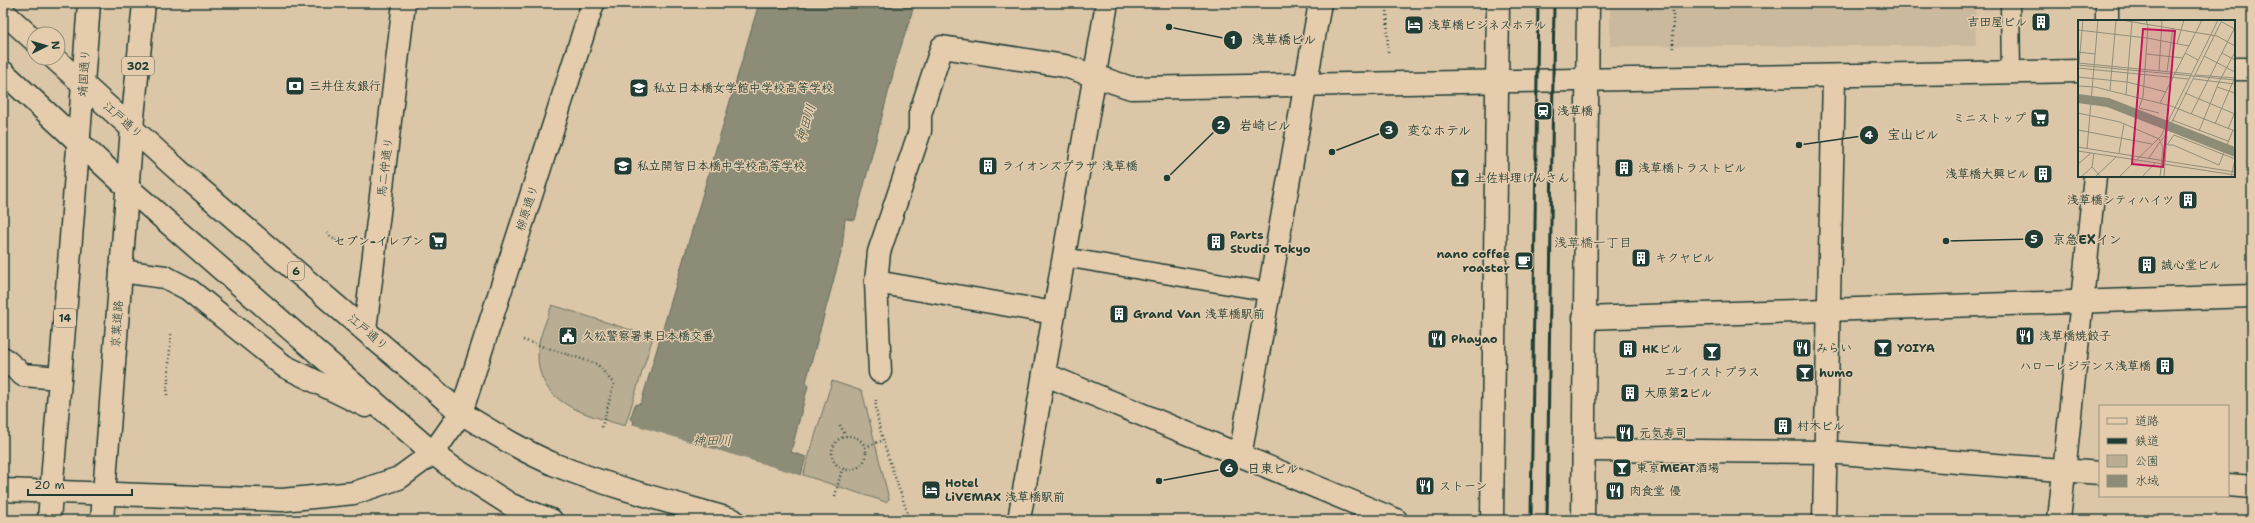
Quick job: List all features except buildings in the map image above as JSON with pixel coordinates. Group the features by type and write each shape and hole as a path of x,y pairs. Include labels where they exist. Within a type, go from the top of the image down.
{"main road":[{"name":"靖国通り","path":"78,143 88,3"},
{"name":"302","path":"132,128 144,3"},
{"name":"馬二仲通り","path":"365,330 404,3"},
{"name":"柳原通り","path":"3,490 282,500 354,493 399,478 433,453 462,413 593,3"},
{"path":"1019,520 1107,3"},
{"path":"1240,456 1307,84 1320,3"},
{"path":"1492,520 1498,3"},
{"path":"1583,520 1588,3"},
{"path":"2107,3 2107,20"},
{"path":"3,12 26,33"},
{"path":"880,372 876,282 879,252 920,131 920,114 942,47 1065,66 1132,88 1307,84 1587,82 2011,74 2078,71"},
{"name":"江戸通り","path":"63,66 132,128 462,413 508,441 557,465 610,484 733,520"},
{"path":"2235,69 2252,69"},
{"path":"3,72 127,187 392,419 433,453 450,466 511,505 551,520"},
{"path":"1824,520 1834,77"},
{"name":"京葉道路","path":"102,520 132,128"},
{"name":"14","path":"49,520 78,143"},
{"path":"2059,520 2094,177"},
{"path":"121,271 165,277 188,289 284,366 392,419"},
{"path":"876,282 1054,313"},
{"path":"1584,318 2252,296"},
{"path":"3,358 23,375 60,378"},
{"path":"1044,374 1396,520"},
{"path":"1583,450 1826,452 2099,473"},
{"path":"2229,485 2252,487"}],"lane":[{"path":"2010,3 2011,74"},
{"path":"1064,257 1270,292"}],"path":[{"path":"1387,3 1388,60"},
{"path":"1673,3 1673,54"},
{"path":"327,233 336,242 339,237"},
{"path":"167,395 171,333"},
{"path":"523,340 597,364 614,384 601,430"},
{"path":"875,407 910,520"},
{"path":"840,425 846,436"},
{"path":"846,436 857,438 865,447 866,459 859,468 848,471 842,469 834,462 832,451 837,441 846,436"},
{"path":"865,447 884,440"},
{"path":"835,496 842,469"}],"shaded area":[{"path":"1610,3 1975,3 1976,46 1610,46"}],"green space":[{"path":"552,305 653,337 625,426 595,417 566,404 554,396 545,384 540,370 538,347"},
{"path":"832,381 862,391 889,499 886,502 803,475"}],"water":[{"name":"神田川","path":"759,3 915,3 897,59 855,220 845,219 842,249 806,382 808,386 791,452 806,457 788,520 605,520 634,421 630,419 635,405 641,403"}],"pier":[{"path":"631,424 803,476 790,520 603,520"}],"railway":[{"path":"1531,520 1538,3"},
{"path":"1547,520 1554,3"}],"place":[{"name":"吉田屋ビル","path":"2041,22"},
{"name":"浅草橋ビジネスホテル","path":"1414,25"},
{"name":"浅草橋ビル","path":"1169,27"},
{"name":"三井住友銀行","path":"295,86"},
{"name":"私立日本橋女学館中学校高等学校","path":"639,88"},
{"name":"浅草橋","path":"1543,111"},
{"name":"ミニストップ","path":"2040,118"},
{"name":"宝山ビル","path":"1799,145"},
{"name":"変なホテル","path":"1332,152"},
{"name":"私立開智日本橋中学校高等学校","path":"623,166"},
{"name":"ライオンズプラザ 浅草橋","path":"988,166"},
{"name":"浅草橋トラストビル","path":"1624,168"},
{"name":"浅草橋大興ビル","path":"2043,174"},
{"name":"岩崎ビル","path":"1167,178"},
{"name":"土佐料理げんさん","path":"1460,178"},
{"name":"浅草橋シティハイツ","path":"2188,200"},
{"name":"セブン-イレブン","path":"438,241"},
{"name":"京急EXイン","path":"1946,241"},
{"name":"Parts Studio Tokyo","path":"1216,242"},
{"name":"キクヤビル","path":"1641,258"},
{"name":"nano coffee roaster","path":"1524,261"},
{"name":"誠心堂ビル","path":"2147,265"},
{"name":"Grand Van 浅草橋駅前","path":"1119,314"},
{"name":"久松警察署東日本橋交番","path":"568,336"},
{"name":"浅草橋焼餃子","path":"2025,336"},
{"name":"Phayao","path":"1437,339"},
{"name":"みらい","path":"1802,348"},
{"name":"YOIYA","path":"1883,348"},
{"name":"HKビル","path":"1628,349"},
{"name":"エゴイストプラス","path":"1712,352"},
{"name":"ハローレジデンス浅草橋","path":"2165,366"},
{"name":"humo","path":"1805,373"},
{"name":"大原第2ビル","path":"1630,393"},
{"name":"村木ビル","path":"1783,426"},
{"name":"元気寿司","path":"1625,433"},
{"name":"東京MEAT酒場","path":"1622,468"},
{"name":"日東ビル","path":"1159,481"},
{"name":"ストーン","path":"1425,486"},
{"name":"Hotel LiVEMAX 浅草橋駅前","path":"931,490"},
{"name":"肉食堂 優","path":"1615,491"}],"district":[{"name":"浅草橋一丁目","path":"1593,242"}]}
